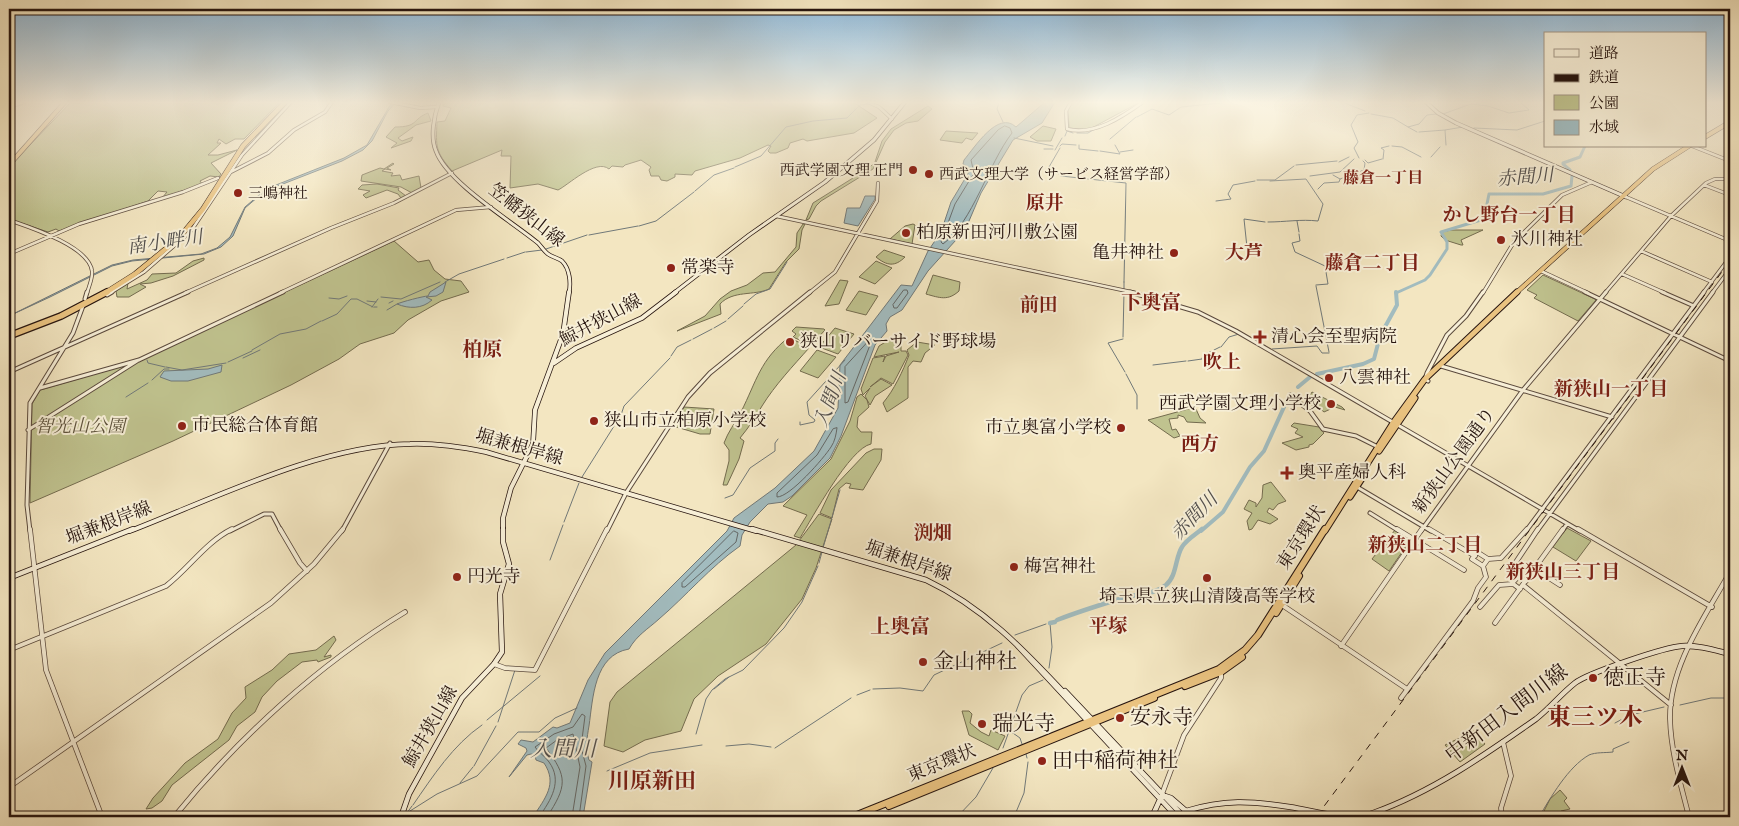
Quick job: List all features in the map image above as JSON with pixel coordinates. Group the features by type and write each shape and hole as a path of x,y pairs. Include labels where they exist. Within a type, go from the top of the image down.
{"highway":[{"path":"9,165 31,141"},
{"path":"9,335 56,317 94,298 157,258 191,220 245,141"},
{"name":"東京環状","path":"1427,380 1660,163 1688,148"},
{"name":"東京環状","path":"852,817 1220,670 1250,650 1281,604 1378,447 1427,380 1460,344 1542,272"},
{"name":"東京環状","path":"1220,670 1239,656 1254,640 1395,424"},
{"name":"東京環状","path":"862,817 1091,722"}],"main road":[{"name":"笠幡狭山線","path":"436,141 435,149 452,173 491,207 539,244 548,254 562,261 570,276 566,320 554,363"},
{"name":"鯨井狭山線","path":"401,817 409,794 462,698 494,664 503,646 500,594 509,564 503,542 503,518 511,488 534,439 534,415 537,402 554,363 576,348 642,318 776,216 850,163 871,141"},
{"path":"1496,141 1625,196"},
{"name":"堀兼根岸線","path":"9,578 307,462 349,450 390,443 450,444 524,463 916,576 941,586 973,604 1015,641 1161,797"},
{"name":"堀兼根岸線","path":"1015,641 1064,694"},
{"name":"中新田入間川線","path":"1188,810 1211,803 1238,801 1291,807 1340,816 1371,814 1443,782 1540,715 1584,677 1618,664 1673,648 1692,645 1730,654"},
{"path":"1161,797 1171,798 1182,810 1188,810 1184,817 1161,797"},
{"path":"1152,817 1161,797"},
{"path":"1161,797 1177,817"}],"street":[{"path":"102,817 48,678 27,505 29,405 78,323 83,307 122,286 195,226 246,150 255,141"},
{"path":"227,174 268,153 282,141"},
{"path":"1697,148 1730,161"},
{"path":"9,372 331,228 394,203 452,173"},
{"path":"9,254 50,235 122,210 179,194 218,178"},
{"path":"1704,185 1715,179 1730,179"},
{"path":"1427,380 1428,369 1440,352 1447,335 1466,316 1497,273 1517,238 1562,195 1592,182"},
{"path":"494,664 505,668 535,670 626,493 698,386 715,369 833,275 878,199 878,183"},
{"path":"1704,185 1730,195"},
{"name":"新狭山公園通り","path":"1341,646 1424,526 1523,390 1671,216 1704,185"},
{"path":"1625,196 1730,241"},
{"path":"28,430 139,360 456,210 491,207"},
{"path":"776,216 1157,298 1198,312 1236,331 1712,607"},
{"path":"9,220 38,229 50,235 69,246 89,262 92,272 85,299"},
{"path":"1640,252 1712,282"},
{"path":"1401,698 1474,601 1478,588 1486,577 1483,566 1472,560 1477,552 1488,559 1501,558 1508,548 1517,542 1730,257"},
{"path":"1671,705 1618,664 1523,585 1514,565 1549,513 1730,269"},
{"path":"1542,272 1730,362"},
{"path":"1622,274 1694,306"},
{"path":"39,389 139,360"},
{"path":"1441,366 1612,417"},
{"path":"1290,394 1310,411 1323,429 1360,437 1378,447"},
{"path":"9,787 271,603 307,571 348,522 390,443"},
{"path":"1355,485 1475,556"},
{"path":"1370,513 1464,570"},
{"path":"9,650 166,586 182,573 216,537 267,514 273,516 283,537 295,553 298,563 307,571"},
{"path":"1495,623 1567,524"},
{"path":"1483,566 1488,559"},
{"path":"1535,569 1560,585"},
{"path":"1689,817 1673,742 1671,705 1680,668 1730,572"},
{"path":"1513,584 1518,577"},
{"path":"1480,607 1499,586 1523,585"},
{"path":"1281,604 1407,689"},
{"path":"174,817 207,778 311,678 347,649 405,612"},
{"path":"1161,797 1180,742 1222,678 1220,670"},
{"path":"1502,817 1501,806 1511,776 1503,741"}],"green space":[{"path":"34,141 218,141 217,143 221,143 208,155 218,155 237,150 211,163 221,174 219,177 210,176 200,181 202,184 162,198 167,192 158,191 148,201 59,231 56,229 48,232 9,219 9,167"},
{"path":"221,141 232,141 226,144"},
{"path":"393,141 411,141 391,148 397,143"},
{"path":"437,141 798,141 790,143 788,148 776,153 768,151 771,146 768,145 740,158 695,171 692,175 675,174 675,177 667,181 661,180 659,176 651,176 649,170 651,167 641,160 623,167 612,166 609,169 597,167 582,174 558,190 538,184 510,188 511,156 501,156 502,150 452,171 442,158"},
{"path":"882,141 886,141 873,169 821,201 809,219 806,220 813,203 869,168 875,162"},
{"path":"944,141 964,141 962,143"},
{"path":"393,163 387,168 391,170 385,169 382,171 393,173 391,176 400,175 402,180 419,176 421,188 412,193 401,187 361,181 362,175 380,168 384,169"},
{"path":"377,184 399,188 398,190 406,196 401,198 398,194 387,190 366,198 363,195 370,191 358,189 362,185"},
{"path":"805,224 802,230 799,249 786,262 769,289 731,297 720,304 721,314 677,331 705,316 720,299 731,291 747,285 763,273 775,272 796,247 797,233"},
{"name":"柏原新田河川敷公園","path":"915,225 912,244 890,239 905,226"},
{"path":"1451,230 1483,230 1461,240 1463,245 1461,245 1445,240 1441,236 1442,232"},
{"name":"智光山公園","path":"394,241 418,262 429,260 434,270 445,279 461,281 469,292 441,301 408,320 394,333 360,344 339,359 291,385 173,441 30,503 32,404 40,390 133,363"},
{"path":"884,250 905,257 894,264 887,264 876,257"},
{"path":"204,258 204,260 173,276 151,283 140,284 146,287 129,297 117,297 116,291 128,283 127,289 147,280 152,274 176,273 193,261"},
{"path":"876,261 892,268 875,284 859,277"},
{"path":"933,275 960,282 959,291 944,298 926,294"},
{"path":"1543,275 1596,300 1578,321 1534,298 1537,295 1527,290"},
{"path":"840,280 848,281 839,304 825,306"},
{"path":"859,291 878,296 866,315 846,310"},
{"path":"796,327 825,330 814,342 808,339 804,342 793,337 796,334 792,331"},
{"path":"835,328 854,334 838,354 819,347"},
{"path":"789,337 809,348 767,398 740,438 744,441 739,459 727,485 723,485 729,461 729,450 724,443 765,362"},
{"path":"892,338 901,346 901,351 906,351 908,355 893,384 881,378 870,387 881,379 892,385 875,396 870,405 865,396 870,388 863,395 861,389 873,358 885,356 883,362 886,356 899,352 874,357 879,346"},
{"path":"917,342 935,345 925,353 921,362 913,361 908,367 908,398 887,412 883,403 904,367 909,355 907,350"},
{"path":"817,350 836,357 818,378 800,371"},
{"path":"1312,392 1345,410 1335,407 1324,412 1317,406 1314,407 1305,399"},
{"path":"861,394 867,400 869,407 858,417 857,427 861,432 872,432 871,444 862,448 842,470 800,538 794,536 807,515 783,506 831,459 850,421 857,397"},
{"path":"684,407 714,409 710,434 700,434 673,426"},
{"path":"1188,409 1196,409 1200,418 1206,423 1187,422 1184,417 1178,415 1178,418 1169,419 1172,430 1176,429 1180,436 1174,438 1148,420"},
{"path":"1294,423 1319,427 1324,433 1309,447 1296,450 1282,443 1303,437 1295,433 1298,429 1291,426"},
{"path":"874,449 882,449 881,460 863,490 849,488 851,484 846,483 839,489 832,518 820,513 831,490 866,453"},
{"path":"1271,482 1286,501 1278,504 1273,510 1269,508 1267,512 1278,519 1270,524 1258,520 1252,529 1249,530 1247,521 1252,513 1244,509 1249,500 1256,503 1256,507 1262,498 1263,485"},
{"path":"819,514 832,519 816,568 802,599 766,644 718,676 694,699 681,731 645,740 623,752 604,746 610,702 617,692 796,545"},
{"path":"1567,528 1591,541 1576,561 1553,547"},
{"path":"1395,530 1411,539 1389,571 1372,559"},
{"path":"334,636 336,640 324,657 331,655 331,657 318,662 317,660 302,662 277,681 262,697 255,712 237,726 229,740 172,785 162,801 152,808 146,809 153,798 185,763 218,739 232,713 246,698 245,687 272,670 289,654 316,650"},
{"path":"962,711 969,711 972,714 970,723 981,732 989,736 991,730 1005,736 998,750 969,735"},
{"path":"1474,731 1485,744 1460,762 1445,745"},
{"path":"1560,790 1567,798 1564,801 1570,809 1561,811 1566,817 1541,817 1550,799"}],"water":[{"path":"370,141 372,141 363,150 342,161 265,191 245,208 233,236 221,247 204,254 132,261 112,266 9,316 112,265 133,260 201,254 217,248 230,237 245,207 266,189 344,158 367,145"},
{"name":"入間川","path":"980,141 1013,141 981,193 969,221 956,240 928,271 902,310 890,317 886,324 887,331 875,345 841,436 830,458 792,496 783,502 768,504 750,522 742,535 740,546 718,563 639,636 629,649 617,653 602,669 594,691 587,739 589,760 592,762 583,817 533,817 548,791 550,778 544,763 536,760 535,755 531,754 527,755 509,777 527,751 526,748 518,744 521,740 533,742 553,727 557,728 570,723 588,680 605,653 727,531 734,518 775,488 814,451 838,408 840,365 901,285 912,286 928,251 941,232 951,202 969,172 969,168 963,164 964,160"},
{"path":"865,196 875,196 875,199 858,226 844,223 847,208 860,208"},
{"path":"446,282 443,292 436,296 426,297 432,300 420,307 406,307 397,304 428,296 430,292"},
{"path":"222,365 221,372 188,381 171,381 160,377 164,371 208,369"}],"waterway":[{"path":"735,167 761,156 774,141"},
{"path":"1026,141 1053,146"},
{"path":"1055,150 1061,141"},
{"path":"1357,141 1354,148 1359,158"},
{"path":"1446,141 1446,145"},
{"path":"1060,146 1062,144 1076,145"},
{"path":"1079,145 1079,149 1098,151"},
{"path":"1100,151 1120,154 1115,145"},
{"path":"1383,159 1384,150 1381,148 1389,146"},
{"path":"1392,146 1402,147 1421,157"},
{"path":"1431,157 1440,147"},
{"path":"1059,174 1049,167 1060,148"},
{"name":"赤間川","path":"1563,163 1580,157 1584,148"},
{"path":"1044,149 1053,149"},
{"path":"1120,152 1133,150"},
{"path":"1339,162 1349,157"},
{"path":"1310,176 1340,172 1354,159"},
{"path":"1365,160 1368,163 1382,159"},
{"path":"1296,165 1337,161"},
{"path":"1340,179 1364,170 1365,163 1363,161"},
{"name":"赤間川","path":"1563,164 1570,170"},
{"path":"1257,180 1275,180 1294,166"},
{"path":"695,191 714,175 734,168"},
{"path":"1333,175 1340,179"},
{"path":"1061,176 1126,183 1124,289"},
{"name":"赤間川","path":"1396,293 1425,280 1430,275 1447,249 1447,242 1441,232 1484,219 1489,194 1543,194 1571,186 1572,176"},
{"path":"1268,222 1318,221 1323,204 1306,179 1270,181"},
{"path":"1318,189 1324,183 1339,182 1340,179"},
{"path":"1216,201 1231,199 1228,194 1233,185 1255,181"},
{"path":"639,226 656,221 694,192"},
{"path":"1248,257 1244,219 1265,222"},
{"path":"1297,221 1299,232"},
{"path":"589,235 638,226"},
{"path":"1299,234 1300,241 1292,243 1295,252 1325,266 1328,284 1316,285"},
{"path":"546,249 587,235"},
{"path":"526,252 542,250"},
{"path":"507,258 525,252"},
{"path":"445,282 459,274 504,259"},
{"path":"744,304 756,294 770,289 787,262"},
{"path":"381,297 401,299 440,282"},
{"path":"1316,286 1329,352"},
{"path":"1123,337 1124,292"},
{"name":"赤間川","path":"1317,374 1363,364 1374,359 1380,336 1397,305 1396,293"},
{"path":"329,298 339,299 347,296"},
{"path":"322,321 337,314 351,299 357,299 372,307"},
{"path":"367,301 376,302"},
{"path":"389,303 393,301"},
{"path":"372,307 376,302"},
{"path":"387,310 397,304"},
{"path":"728,319 743,306"},
{"path":"252,350 280,334 306,329 321,321"},
{"path":"714,328 726,321"},
{"path":"693,339 712,329"},
{"path":"1221,347 1229,337 1239,334"},
{"path":"1244,334 1267,347"},
{"path":"1123,339 1108,343 1125,372"},
{"path":"671,356 677,347 691,340"},
{"path":"1272,349 1317,346 1322,353 1329,353"},
{"path":"1214,350 1220,347"},
{"path":"243,358 260,350"},
{"path":"228,362 252,351"},
{"path":"1188,361 1202,359 1203,355 1212,351"},
{"path":"582,477 621,415 624,406 670,358"},
{"path":"147,360 148,363 165,367"},
{"name":"入間川","path":"800,422 800,425 814,422 815,420 809,415 807,402 845,360"},
{"path":"1153,365 1186,361"},
{"path":"166,367 182,370 226,363"},
{"path":"152,380 164,369 169,369"},
{"path":"1126,374 1137,395 1137,409"},
{"name":"赤間川","path":"1298,387 1310,377"},
{"path":"126,397 148,383"},
{"name":"赤間川","path":"1201,531 1223,512 1250,467 1264,451 1289,396"},
{"path":"725,498 733,495 750,468 775,451 775,443 778,439"},
{"path":"564,522 579,483"},
{"path":"823,548 840,490"},
{"path":"550,560 563,525"},
{"name":"赤間川","path":"1057,620 1117,600 1152,592 1166,585 1172,577 1184,544 1202,529"},
{"path":"819,563 822,552"},
{"path":"729,677 743,670 784,628 802,602 818,566"},
{"name":"赤間川","path":"1050,623 1055,622"},
{"name":"赤間川","path":"1049,668 1052,647 1050,623"},
{"path":"1015,635 1046,624"},
{"path":"873,689 900,688 923,691 934,675 1002,643"},
{"path":"503,707 515,670"},
{"path":"503,707 540,676"},
{"path":"696,734 706,699 712,690 729,677"},
{"path":"714,689 729,677"},
{"name":"赤間川","path":"1003,748 1022,695 1029,686 1043,680"},
{"path":"857,695 870,690"},
{"path":"775,748 851,698"},
{"path":"1680,705 1711,698 1730,698"},
{"path":"487,720 503,707"},
{"path":"498,722 503,707"},
{"path":"1615,723 1630,715 1664,707"},
{"name":"入間川","path":"410,811 437,794 477,776 518,732 539,732 555,718 577,708"},
{"path":"413,805 453,751 482,725"},
{"path":"474,766 496,726"},
{"path":"1010,731 1020,738 1022,744"},
{"path":"1539,817 1561,783 1581,760 1592,754 1613,752 1613,749 1629,742"},
{"path":"726,746 749,744 771,747"},
{"path":"607,771 650,753 702,745"},
{"path":"1026,754 1027,758"},
{"path":"1014,817 1024,793 1028,762"},
{"path":"460,783 473,767"},
{"name":"赤間川","path":"957,817 976,797 993,768"},
{"path":"404,817 412,806"}],"tunnel":[{"path":"1130,763 1181,817"}],"railway":[{"path":"1316,817 1730,261"}],"place":[{"name":"西武学園文理 正門","path":"913,170"},
{"name":"西武文理大学（サービス経営学部）","path":"929,174"},
{"name":"三嶋神社","path":"238,193"},
{"name":"柏原新田河川敷公園","path":"906,233"},
{"name":"氷川神社","path":"1501,240"},
{"name":"亀井神社","path":"1174,253"},
{"name":"常楽寺","path":"671,268"},
{"name":"清心会至聖病院","path":"1260,337"},
{"name":"狭山リバーサイド野球場","path":"790,342"},
{"name":"八雲神社","path":"1329,378"},
{"name":"西武学園文理小学校","path":"1331,404"},
{"name":"狭山市立柏原小学校","path":"594,421"},
{"name":"市民総合体育館","path":"182,426"},
{"name":"市立奥富小学校","path":"1121,428"},
{"name":"奥平産婦人科","path":"1287,473"},
{"name":"梅宮神社","path":"1014,567"},
{"name":"円光寺","path":"457,577"},
{"name":"埼玉県立狭山清陵高等学校","path":"1207,578"},
{"name":"金山神社","path":"923,662"},
{"name":"徳正寺","path":"1593,678"},
{"name":"安永寺","path":"1120,718"},
{"name":"瑞光寺","path":"982,724"},
{"name":"田中稲荷神社","path":"1042,761"}],"district":[{"name":"藤倉一丁目","path":"1383,179"},
{"name":"原井","path":"1045,204"},
{"name":"かし野台一丁目","path":"1509,216"},
{"name":"大芦","path":"1244,254"},
{"name":"藤倉二丁目","path":"1372,264"},
{"name":"下奥富","path":"1151,303"},
{"name":"前田","path":"1039,306"},
{"name":"柏原","path":"482,350"},
{"name":"吹上","path":"1222,363"},
{"name":"新狭山一丁目","path":"1611,390"},
{"name":"西方","path":"1200,445"},
{"name":"渕畑","path":"933,534"},
{"name":"新狭山二丁目","path":"1425,546"},
{"name":"新狭山三丁目","path":"1563,573"},
{"name":"上奥富","path":"900,627"},
{"name":"平塚","path":"1108,627"},
{"name":"東三ツ木","path":"1595,718"},
{"name":"川原新田","path":"652,782"}],"water label":[{"name":"南小畔川","path":"165,243"}]}
